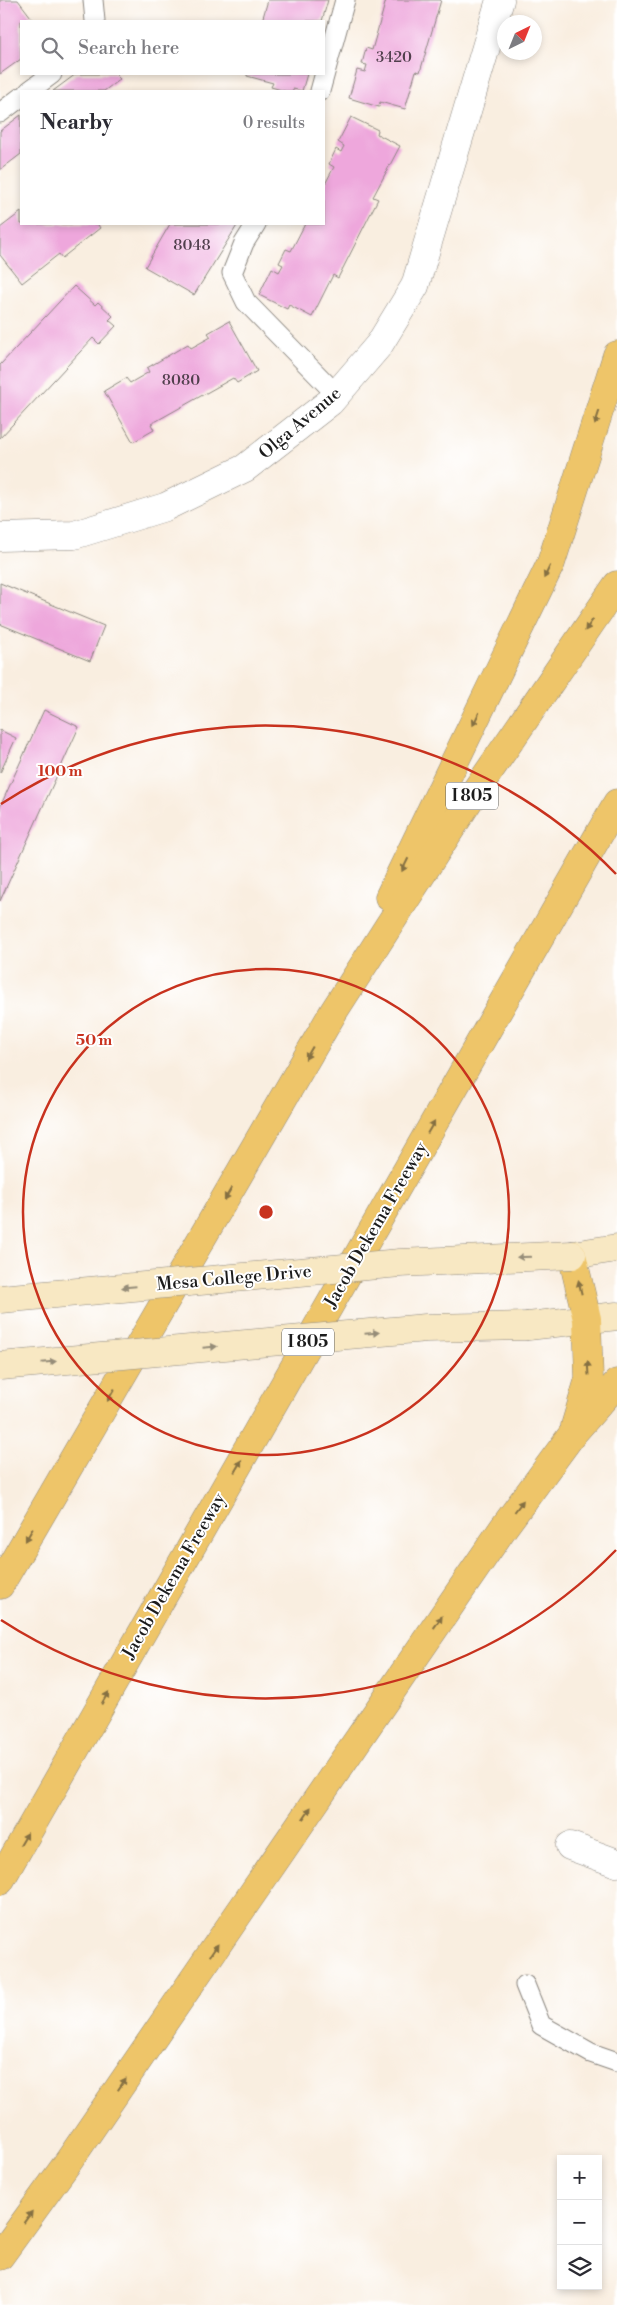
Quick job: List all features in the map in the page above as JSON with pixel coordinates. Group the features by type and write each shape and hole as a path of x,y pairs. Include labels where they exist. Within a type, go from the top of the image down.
{"highway":[{"path":"334,1011 551,563 617,355"},
{"name":"I 805","path":"0,1585 334,1011 470,799 617,585"},
{"name":"Jacob Dekema Freeway","path":"0,1881 617,803"},
{"path":"572,1255 587,1319 589,1379 574,1432"},
{"path":"0,2256 66,2165 504,1527 574,1432 617,1383"}],"main road":[{"name":"Mesa College Drive","path":"0,1299 400,1263 572,1255 617,1248"},
{"path":"0,1366 426,1328 528,1326 617,1316"}],"street":[{"name":"Olga Avenue","path":"0,537 74,534 165,508 245,468 330,402 379,345 415,286 500,0"},
{"path":"570,1846 617,1863"}],"lane":[{"path":"93,0 95,20"},
{"path":"325,73 345,0"},
{"path":"30,90 51,75"},
{"path":"320,90 324,75"},
{"path":"0,113 20,98"},
{"path":"255,225 244,243 232,273 239,288 246,302 336,395"},
{"path":"525,1985 541,2024 590,2053 617,2062"}],"building":[{"path":"0,0 18,0 33,20 20,20 20,60 0,74"},
{"path":"268,0 328,0 322,20 262,20"},
{"path":"386,0 441,0 420,72 416,71 405,109 380,102 379,107 349,98 357,70 365,72 367,65 362,64 366,48 372,50"},
{"path":"75,75 116,75 120,79 105,90 54,90"},
{"path":"307,75 302,90 282,90 271,87 273,83 247,76"},
{"path":"20,116 20,155 0,170 0,131"},
{"path":"351,117 378,130 377,134 400,146 373,197 378,199 338,278 333,275 312,317 289,305 287,309 259,295 272,268 279,272 283,265 279,263 286,249 291,251 304,225 325,225 325,184 334,167 329,164 336,149 341,152 344,146 338,142"},
{"path":"20,213 20,225 98,225 100,228 62,258 59,254 22,283 0,255 0,228"},
{"path":"169,225 237,225 194,295 145,267"},
{"path":"74,286 95,305 98,302 113,316 109,320 116,326 99,344 93,338 0,438 0,365"},
{"path":"229,321 257,371 237,383 233,378 151,424 154,430 133,442 104,391 126,378 130,383 149,372 147,368 188,344 191,348 211,337 208,333"},
{"path":"0,583 104,626 90,661 0,624"},
{"path":"44,710 79,727 0,901 0,807"},
{"path":"0,730 16,738 0,773"}]}
